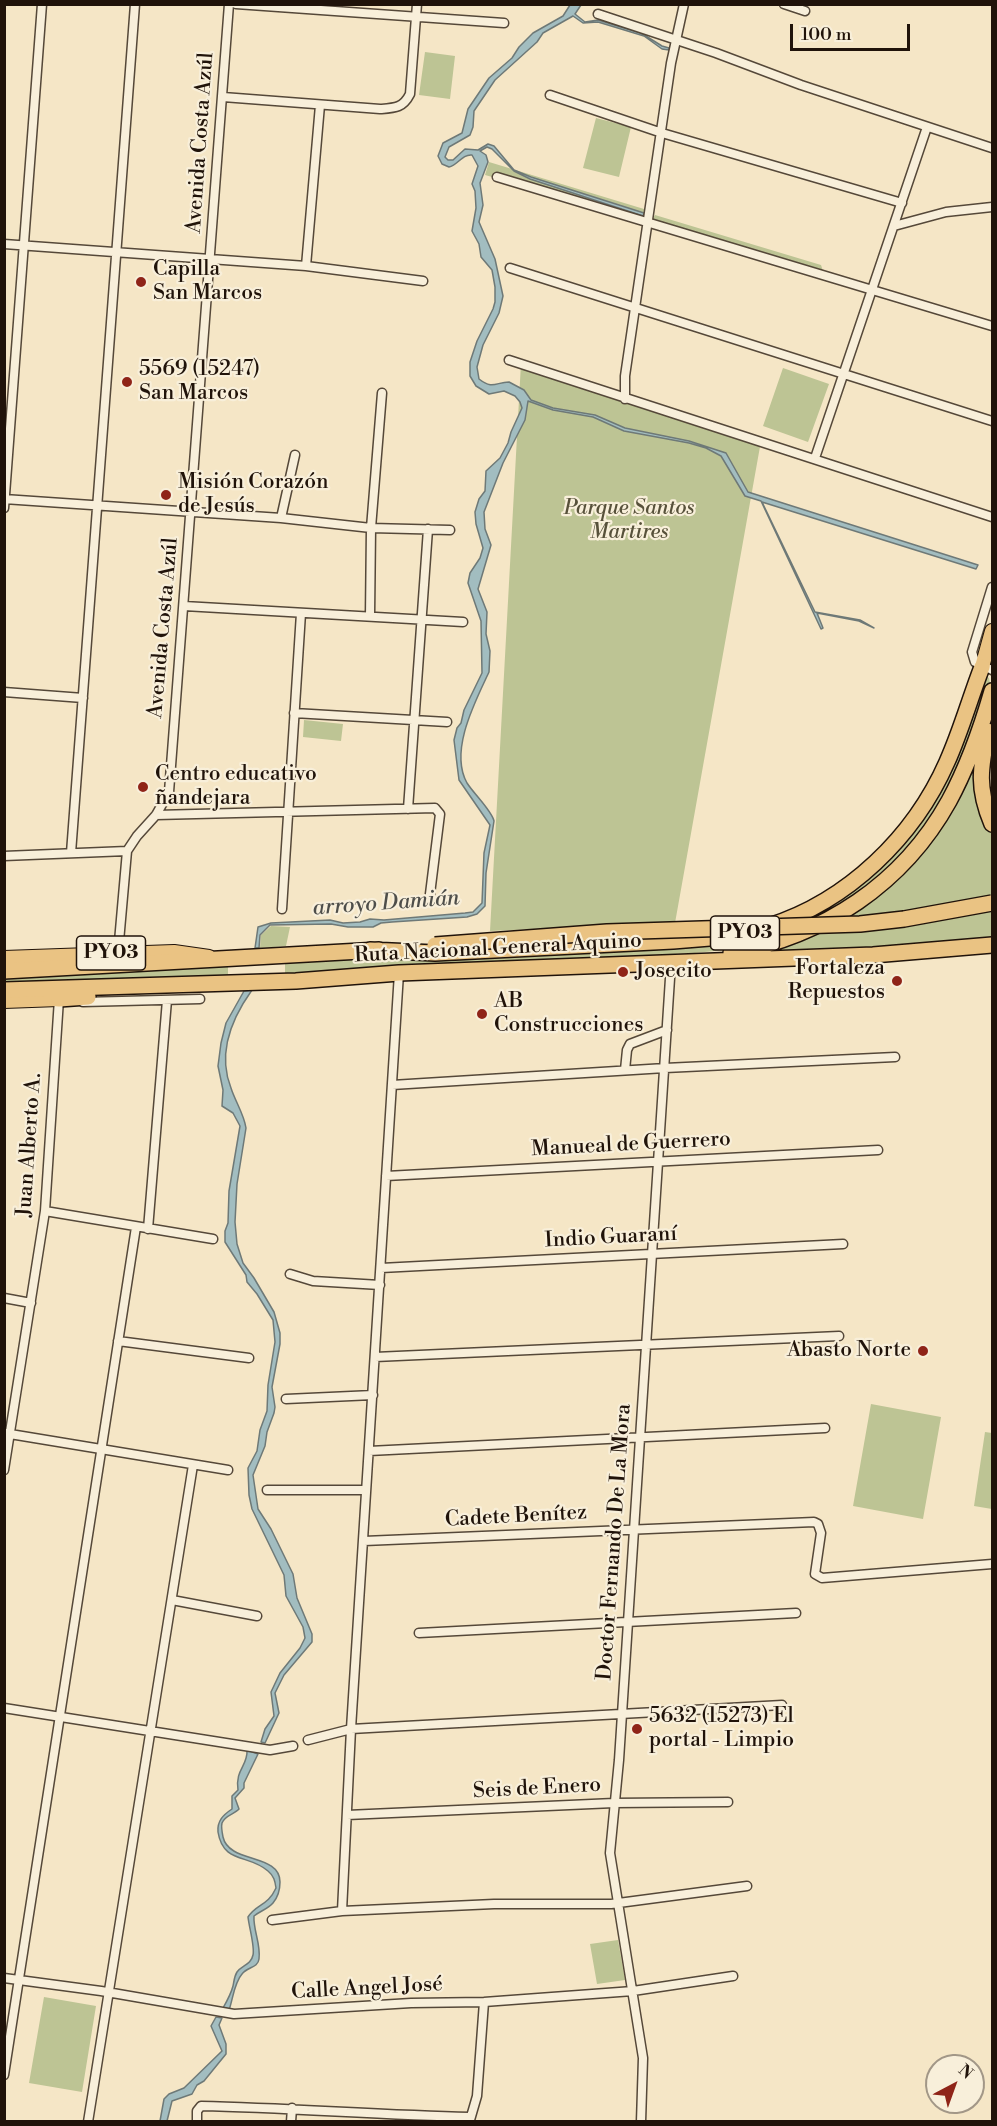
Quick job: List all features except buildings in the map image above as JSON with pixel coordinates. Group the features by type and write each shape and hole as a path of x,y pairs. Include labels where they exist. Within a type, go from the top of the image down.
{"highway":[{"name":"PY03","path":"370,951 435,953 722,937 747,932 798,914 864,873 910,825 930,796 947,763 987,668"},
{"name":"PY03","path":"675,963 758,948 801,934 833,918 874,889 916,849 939,817 962,775 993,691"},
{"path":"985,714 988,730 980,774 981,789 985,808 993,824"},
{"name":"Ruta Nacional General Aquino","path":"4,971 370,951 607,932 860,924 904,919 993,903"},
{"name":"Ruta Nacional General Aquino","path":"4,990 296,981 399,973 873,955 993,945"},
{"name":"PY03","path":"59,1000 151,994 182,984"}],"main road":[{"name":"PY03","path":"987,668 993,631"},
{"name":"PY03","path":"4,959 174,951 217,959"},
{"path":"4,959 134,963"},
{"name":"PY03","path":"4,1001 59,1000"}],"street":[{"path":"4,508 42,4"},
{"path":"71,853 135,4"},
{"name":"Avenida Costa Azúl","path":"127,851 136,836 156,815 169,792 229,4"},
{"path":"236,4 504,23"},
{"path":"223,97 380,109 398,108 406,102 410,94 417,4"},
{"path":"625,399 625,376 647,222 671,63 684,4"},
{"path":"784,4 805,11"},
{"path":"598,14 993,148"},
{"path":"550,95 662,133 902,202"},
{"path":"306,267 320,105"},
{"path":"815,458 927,127"},
{"path":"497,177 993,326"},
{"path":"894,226 946,212 993,207"},
{"path":"4,244 306,267 423,281"},
{"path":"510,268 993,421"},
{"path":"509,360 993,517"},
{"path":"370,616 371,528 382,393"},
{"path":"281,518 295,455"},
{"path":"5,499 281,518 371,528 450,530"},
{"path":"408,809 428,529"},
{"path":"987,668 975,662 972,652 993,588"},
{"path":"184,606 463,622"},
{"path":"282,909 301,613"},
{"path":"4,692 83,698"},
{"path":"294,713 447,722"},
{"path":"156,815 435,808 440,814 430,894"},
{"path":"4,856 127,851 118,953"},
{"name":"Doctor Fernando De La Mora","path":"641,2121 643,2058 610,1853 622,1713 657,1161 667,1030 675,963"},
{"path":"342,1911 351,1729 399,973"},
{"path":"59,1000 200,999"},
{"name":"Juan Alberto A.","path":"4,1470 7,1434 31,1304 45,1211 59,1000"},
{"path":"148,1229 166,1000"},
{"path":"625,1070 627,1050 630,1044 667,1030"},
{"path":"392,1084 895,1057"},
{"name":"Manueal de Guerrero","path":"386,1176 878,1150"},
{"path":"45,1211 213,1239"},
{"path":"4,2075 136,1227"},
{"name":"Indio Guaraní","path":"381,1268 843,1244"},
{"path":"290,1274 313,1281 380,1285"},
{"path":"4,1298 31,1304"},
{"path":"375,1357 840,1336"},
{"path":"118,1341 249,1359"},
{"path":"286,1399 373,1395"},
{"path":"369,1451 825,1428"},
{"path":"7,1434 228,1470"},
{"path":"88,2121 193,1465"},
{"path":"267,1490 366,1490"},
{"name":"Cadete Benítez","path":"364,1541 814,1522 818,1524 821,1533 815,1574 822,1578 993,1564"},
{"path":"172,1600 257,1616"},
{"path":"419,1633 796,1613"},
{"path":"308,1740 351,1729 782,1705"},
{"path":"4,1708 270,1750 293,1746"},
{"name":"Seis de Enero","path":"348,1815 614,1803 728,1802"},
{"path":"272,1920 342,1911 488,1904 618,1902 747,1886"},
{"name":"Calle Angel José","path":"4,1978 110,1992 234,2014 411,2003 484,2002 633,1991 733,1976"},
{"path":"196,2121 197,2111 201,2106 292,2109 383,2118 470,2119 477,2096 484,2002"},
{"path":"291,2121 292,2109"}],"green space":[{"path":"425,52 455,56 450,99 419,95"},
{"path":"596,118 631,127 619,177 583,168"},
{"path":"489,162 644,209 645,216 643,218 485,175"},
{"path":"655,215 821,265 823,271 652,220"},
{"name":"Parque Santos Martires","path":"521,363 761,441 675,923 490,931"},
{"path":"783,368 829,384 808,442 763,426"},
{"path":"986,676 990,683 952,785 911,846 870,886 820,919 795,920 891,854"},
{"path":"304,720 343,724 341,741 303,737"},
{"path":"977,759 988,825 992,832 992,896 891,914 842,918 961,792"},
{"path":"992,909 992,940 759,955 820,931"},
{"path":"271,926 290,927 286,946 260,948 261,935"},
{"path":"792,933 724,950 695,953 285,975 285,961"},
{"path":"228,963 228,978 5,985 4,975"},
{"path":"871,1404 941,1417 923,1519 853,1506"},
{"path":"985,1432 992,1433 992,1509 974,1506"},
{"path":"618,1940 625,1980 597,1984 590,1944"},
{"path":"44,1997 96,2006 82,2092 29,2083"}],"water":[{"path":"570,5 581,5 575,14 585,22 598,20 641,33 669,50 662,49 644,36 598,22 583,23 573,16 543,33 537,42 495,80 474,111 470,135 449,147 445,157 453,160 465,149 478,150 488,144 494,146 514,170 644,213 643,216 530,179 514,171 492,149 487,147 480,151 486,155 488,162 480,183 483,205 479,222 495,259 503,296 499,313 483,345 477,367 479,379 491,385 509,382 524,390 531,400 553,408 595,415 625,428 689,441 726,453 748,492 978,565 976,569 762,502 815,612 860,620 874,628 859,621 817,613 823,628 821,629 761,501 745,496 721,456 689,443 624,431 593,417 553,410 528,401 525,420 503,463 484,512 485,529 491,545 478,589 487,612 489,672 471,712 462,742 462,770 467,783 490,812 494,821 486,873 485,906 477,914 467,917 381,923 373,927 331,924 270,925 260,935 259,948 255,948 258,927 271,923 330,920 343,923 465,913 473,912 482,903 484,853 490,825 459,780 454,740 464,710 482,673 481,621 468,583 470,573 480,558 483,548 475,512 479,499 485,491 486,471 500,458 522,408 515,396 504,391 489,394 476,386 470,376 470,362 477,341 495,302 492,270 481,257 479,244 472,231 476,208 475,191 472,184 478,166 472,155 465,156 449,167 442,164 438,156 443,143 462,133 468,109 489,78 512,58 533,33 563,16"},
{"path":"252,990 238,1012 226,1049 227,1075 246,1128 237,1184 235,1222 237,1244 243,1263 274,1312 280,1333 272,1387 274,1413 265,1446 253,1475 258,1509 271,1529 293,1574 297,1598 312,1634 312,1642 284,1675 275,1693 279,1713 265,1743 261,1742 265,1729 274,1716 271,1692 280,1673 305,1638 303,1627 286,1596 284,1575 252,1509 249,1495 248,1468 257,1451 260,1430 267,1411 268,1385 275,1342 273,1320 247,1282 246,1275 225,1242 229,1191 240,1126 233,1113 222,1106 223,1090 218,1066 226,1023 244,991"},
{"path":"247,1750 258,1754 244,1783 244,1788 235,1798 239,1809 225,1818 222,1823 223,1837 234,1851 272,1867 278,1873 280,1885 273,1903 254,1916 259,1959 257,1964 239,1978 229,2010 223,2008 236,1974 253,1955 248,1917 266,1902 276,1888 274,1879 268,1871 225,1849 218,1832 221,1819 232,1809 232,1796 238,1790 238,1777 246,1760"},
{"path":"216,2017 222,2018 219,2025 226,2044 226,2054 204,2081 197,2085 192,2094 172,2101 167,2121 160,2121 164,2099 169,2094 184,2088 222,2051 211,2026"}],"place":[{"name":"Capilla San Marcos","path":"141,282"},
{"name":"5569 (15247) San Marcos","path":"127,382"},
{"name":"Misión Corazón de Jesús","path":"166,495"},
{"name":"Centro educativo ñandejara","path":"143,787"},
{"name":"Josecito","path":"623,972"},
{"name":"Fortaleza Repuestos","path":"897,981"},
{"name":"AB Construcciones","path":"482,1014"},
{"name":"Abasto Norte","path":"923,1351"},
{"name":"5632 (15273) El portal - Limpio","path":"637,1729"}],"water label":[{"name":"arroyo Damián","path":"386,904"}]}
